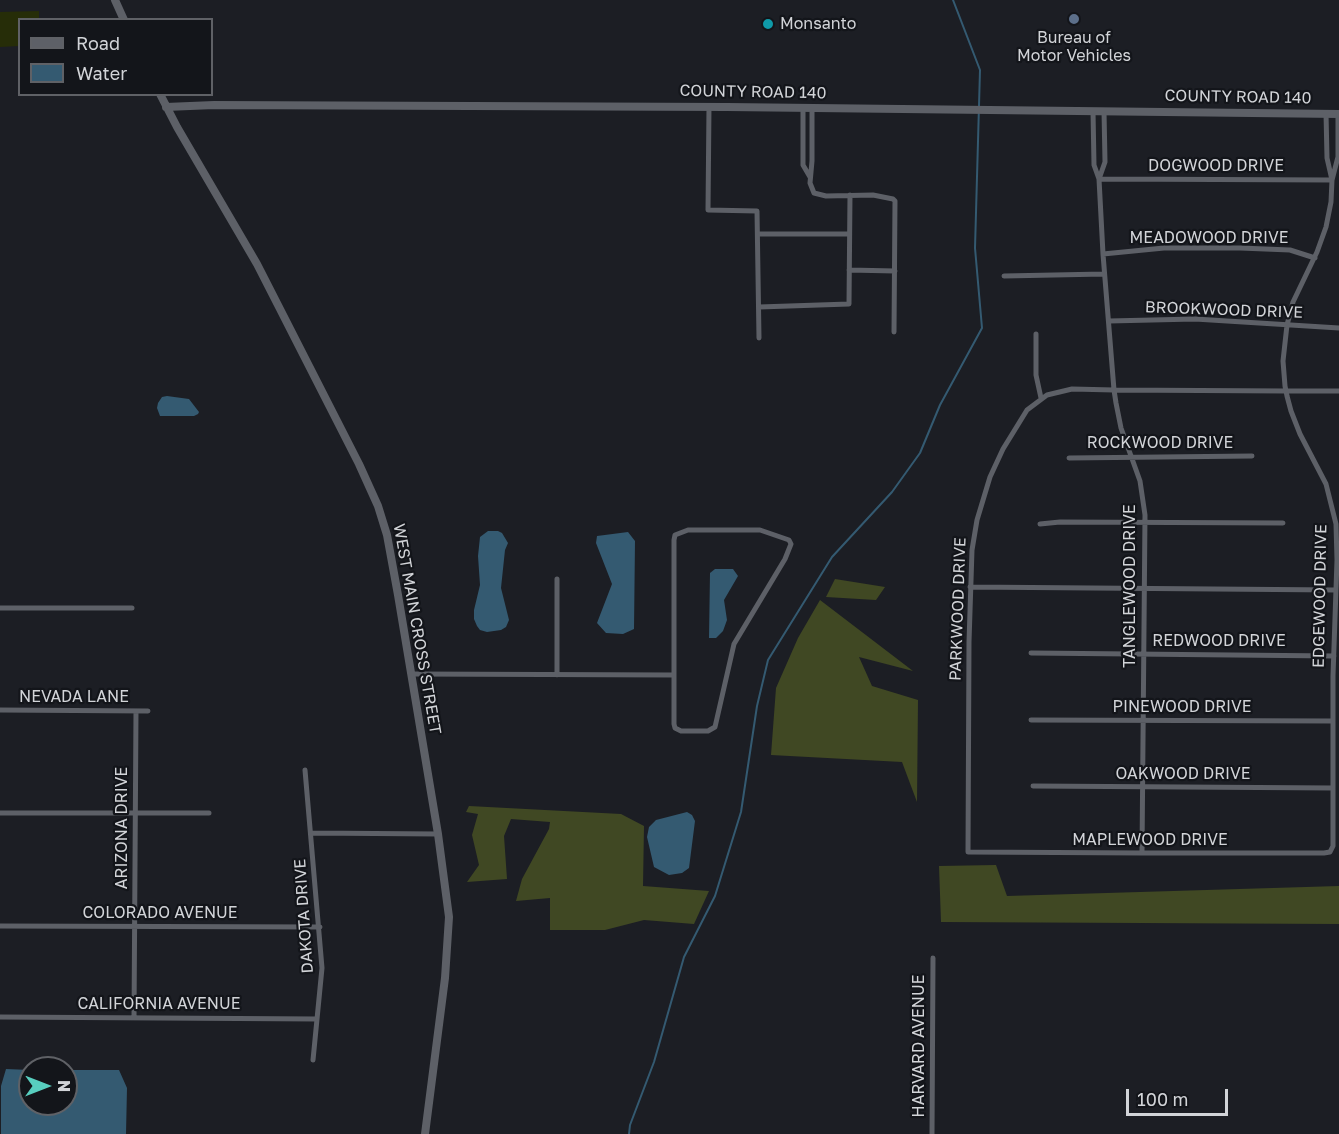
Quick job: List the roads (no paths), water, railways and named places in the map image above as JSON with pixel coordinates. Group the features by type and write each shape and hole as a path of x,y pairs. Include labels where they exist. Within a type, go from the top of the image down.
{"street":[{"path":"115,0 123,18"},
{"name":"WEST MAIN CROSS STREET","path":"161,96 257,264 370,487 387,535 438,834 449,932 425,1134"},
{"name":"COUNTY ROAD 140","path":"166,107 214,105 710,106 1338,114"},
{"path":"710,106 708,210 758,211 759,338"},
{"path":"808,108 803,165 810,177 814,193 826,196 873,195 895,201 894,332"},
{"path":"808,108 812,161 810,177"},
{"name":"TANGLEWOOD DRIVE","path":"1093,111 1094,165 1099,179 1114,390 1121,428 1142,490 1145,523 1142,853"},
{"name":"TANGLEWOOD DRIVE","path":"1099,179 1105,162 1104,111"},
{"name":"EDGEWOOD DRIVE","path":"1326,113 1327,158 1332,180"},
{"name":"EDGEWOOD DRIVE","path":"1332,850 1336,760 1333,722 1337,539 1330,499 1322,474 1296,425 1286,391 1284,351 1287,325 1297,292 1326,227 1332,180 1338,156 1338,114"},
{"name":"DOGWOOD DRIVE","path":"1099,179 1332,180"},
{"path":"759,307 849,304 850,195"},
{"path":"758,234 849,234"},
{"name":"MEADOWOOD DRIVE","path":"1103,254 1164,248 1263,248 1290,250 1314,258"},
{"path":"849,270 895,271"},
{"path":"1004,276 1104,274"},
{"name":"BROOKWOOD DRIVE","path":"1109,321 1195,319 1339,328"},
{"path":"1036,334 1036,375 1041,398 1062,390 1339,391"},
{"name":"PARKWOOD DRIVE","path":"968,852 970,587 975,528 990,477 1003,449 1021,418 1041,398"},
{"name":"ROCKWOOD DRIVE","path":"1069,458 1252,456"},
{"path":"1040,524 1060,522 1283,523"},
{"path":"688,530 760,530 789,540 791,547 785,559 734,644 715,727 712,730 681,731 675,728 674,675 675,534 688,530"},
{"path":"557,579 557,675"},
{"path":"970,587 1336,590"},
{"path":"0,608 132,608"},
{"name":"REDWOOD DRIVE","path":"1031,653 1334,656"},
{"path":"412,674 674,675"},
{"name":"NEVADA LANE","path":"0,710 148,711"},
{"name":"ARIZONA DRIVE","path":"134,1018 136,711"},
{"name":"PINEWOOD DRIVE","path":"1031,720 1333,722"},
{"name":"DAKOTA DRIVE","path":"305,770 322,968 313,1060"},
{"name":"OAKWOOD DRIVE","path":"1033,786 1333,788"},
{"path":"0,813 210,813"},
{"path":"311,833 438,834"},
{"name":"MAPLEWOOD DRIVE","path":"968,852 1324,853 1332,850"},
{"name":"COLORADO AVENUE","path":"0,926 320,927"},
{"name":"HARVARD AVENUE","path":"932,1134 933,958"},
{"name":"CALIFORNIA AVENUE","path":"0,1017 317,1019"}],"water":[{"path":"162,397 189,399 199,412 198,414 160,416 158,403"},
{"path":"488,531 502,533 508,543 505,550 501,588 509,620 506,627 501,630 487,632 480,630 477,626 474,610 480,585 478,556 480,537"},
{"path":"628,532 635,541 634,629 623,634 606,633 597,623 612,584 596,543 597,536"},
{"path":"715,569 733,569 738,576 724,600 727,620 723,631 716,638 709,638 710,573"},
{"path":"687,812 695,821 689,868 682,873 669,875 654,867 647,837 649,827 656,820"},
{"path":"6,1069 18,1070 18,1116 78,1116 78,1070 119,1070 127,1088 126,1134 1,1134 1,1086"}],"waterway":[{"path":"629,1134 630,1125 654,1062 684,957 715,896 741,812 757,706 768,660 832,557 892,492 920,453 940,405 982,328 975,248 980,70 953,0"}],"place":[{"name":"Bureau of Motor Vehicles","path":"1074,19"},
{"name":"Monsanto","path":"768,24"}]}
